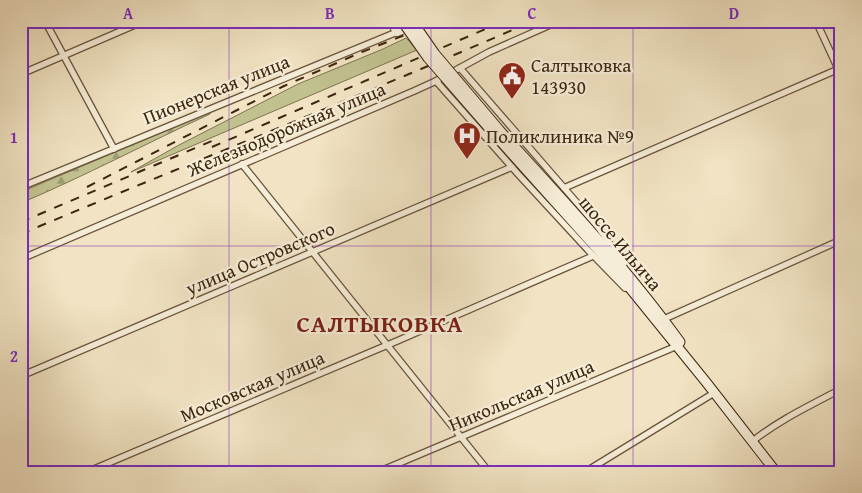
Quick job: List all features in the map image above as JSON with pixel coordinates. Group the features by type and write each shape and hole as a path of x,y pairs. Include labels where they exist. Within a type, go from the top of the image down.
{"main road":[{"path":"408,23 420,34 499,134"},
{"name":"шоссе Ильича","path":"499,134 587,226 643,295 676,346 753,441 772,471"},
{"name":"шоссе Ильича","path":"499,134 644,306 664,319 688,352 706,382"}],"street":[{"path":"45,21 114,149"},
{"path":"21,74 144,21"},
{"path":"391,21 397,32"},
{"name":"Пионерская улица","path":"21,187 397,32 408,23 423,21"},
{"name":"Железнодорожная улица","path":"21,259 436,81 490,52 559,21"},
{"path":"564,188 840,71 816,21"},
{"path":"460,68 598,228 615,250 643,295"},
{"path":"436,81 593,256 644,306"},
{"path":"457,105 455,96 459,89 469,85 477,88"},
{"path":"242,164 489,472"},
{"name":"улица Островского","path":"21,376 512,167"},
{"path":"664,319 841,240"},
{"name":"Московская улица","path":"87,472 593,256"},
{"name":"Никольская улица","path":"378,472 676,346"},
{"path":"753,441 767,430 841,389"},
{"path":"584,472 714,393"}],"green space":[{"path":"406,38 417,50 131,172 179,145 298,84"},
{"path":"210,112 210,114 69,182 21,203 21,192"}],"railway":[{"path":"87,187 284,86 440,21"},
{"path":"212,147 504,21"},
{"path":"21,234 533,21"},
{"path":"21,222 219,138"}],"place":[{"name":"Салтыковка 143930","path":"512,100"},
{"name":"Поликлиника №9","path":"467,160"}],"district":[{"name":"САЛТЫКОВКА","path":"380,323"}]}
